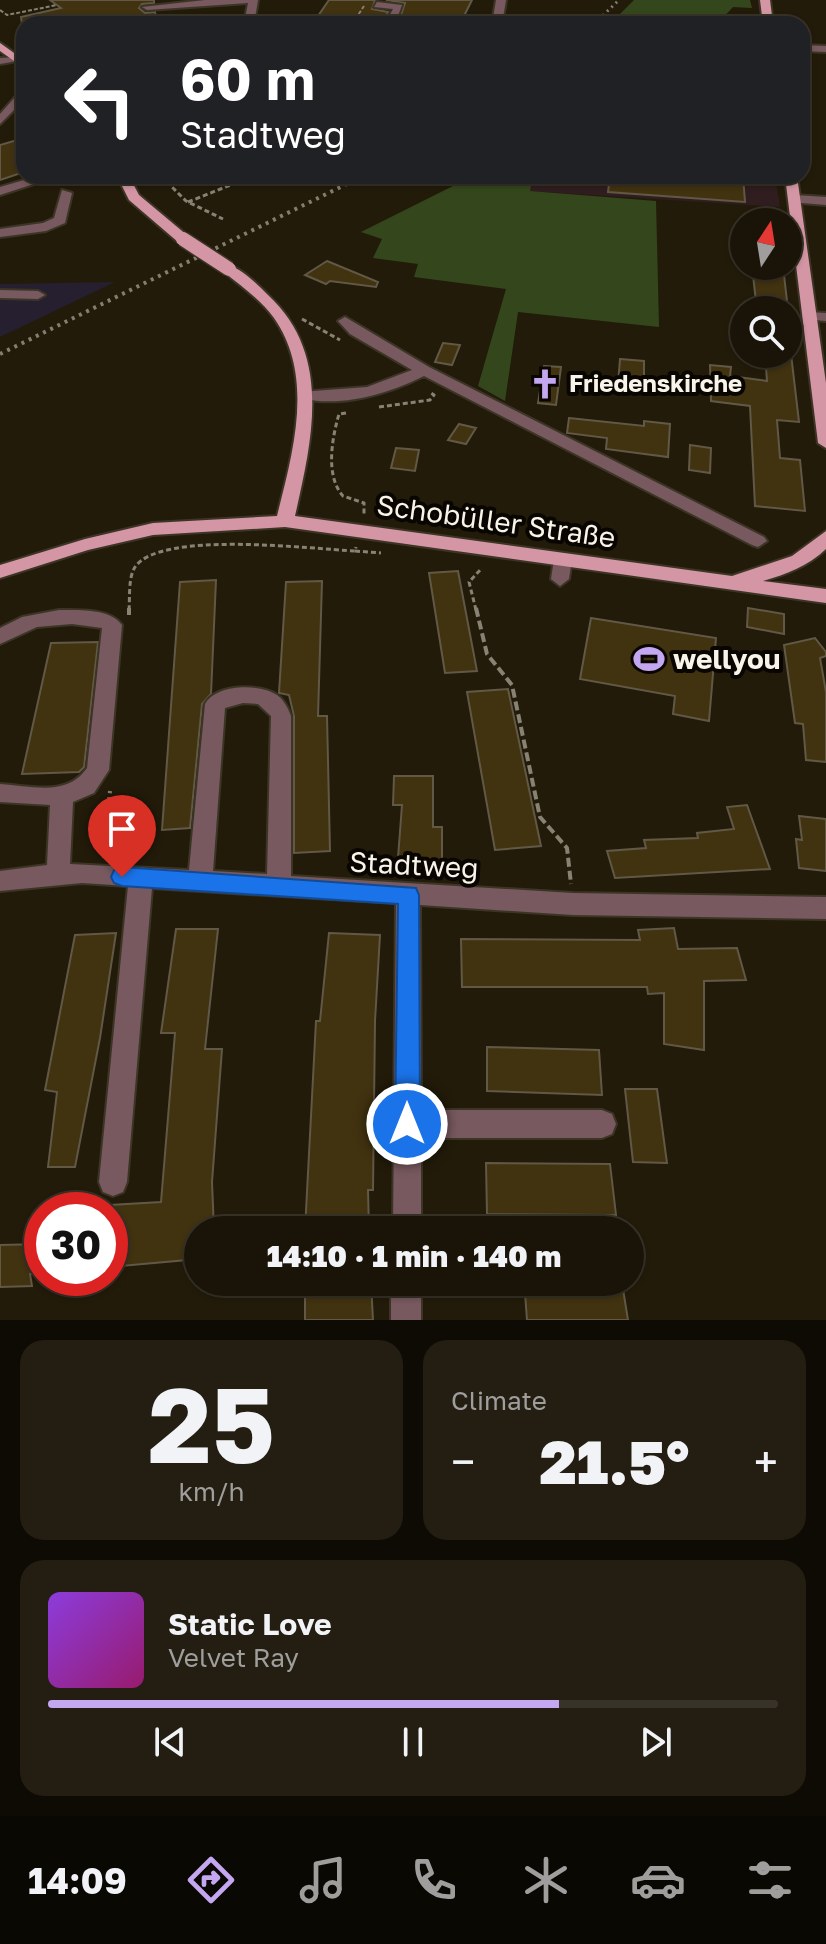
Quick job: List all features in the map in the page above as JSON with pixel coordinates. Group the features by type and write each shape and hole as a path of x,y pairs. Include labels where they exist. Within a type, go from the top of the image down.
{"main road":[{"path":"0,46 16,59"},
{"path":"127,184 134,197 183,239 229,269 262,296 284,320 301,359 306,395 285,521"},
{"path":"792,184 817,316 826,443"},
{"name":"Schobüller Straße","path":"0,572 85,545 153,529 285,521 826,596"},
{"path":"715,581 738,580 776,570 817,549 826,537"}],"street":[{"path":"147,7 247,0"},
{"path":"373,2 399,7 394,16"},
{"path":"0,121 16,103"},
{"path":"0,191 24,184"},
{"path":"0,233 46,227 60,220 66,193"},
{"path":"794,199 826,201"},
{"path":"0,294 38,295"},
{"path":"345,321 355,331 424,370 758,541"},
{"path":"306,395 340,397 371,393 424,370"},
{"path":"560,579 563,559"},
{"path":"0,637 31,621 43,619 93,618 112,625 98,770 86,787 62,797 0,793"},
{"path":"200,882 215,704 226,698 264,696 278,706 281,716 279,887"},
{"path":"58,874 62,797"},
{"name":"Stadtweg","path":"0,881 58,874 103,875 573,904 826,908"},
{"path":"113,1182 141,878"},
{"path":"407,1216 408,895"},
{"path":"407,1124 602,1124"},
{"path":"406,1296 406,1320"}],"path":[{"path":"0,17 57,5"},
{"path":"0,10 7,15"},
{"path":"169,184 188,202 223,219"},
{"path":"188,202 233,184"},
{"path":"302,318 341,341"},
{"path":"370,408 430,400 434,395 408,379"},
{"path":"354,411 339,414 333,431 335,485 339,493 364,503 364,516"},
{"path":"127,626 135,567 147,555 198,545 275,545 355,551 357,545"},
{"path":"482,568 469,582 487,654 512,685 540,817 567,848 573,904"},
{"path":"103,875 110,788"}],"shaded area":[{"path":"530,184 776,184 780,207 529,191"},
{"path":"115,282 0,337 0,284"}],"green space":[{"path":"634,0 750,0 752,8 733,7 725,16 618,16"},
{"path":"457,184 531,184 530,191 656,201 659,327 518,312 505,401 478,386 506,289 414,277 418,264 373,258 382,239 361,232"}],"building":[{"path":"50,0 154,0 154,3 142,4 139,8 145,13 155,12 156,16 25,16 61,8"},
{"path":"329,0 375,0 372,9 388,12 386,16 318,16"},
{"path":"386,0 472,0 464,16 401,16 405,3"},
{"path":"16,140 16,175 0,180 0,145"},
{"path":"609,184 744,184 745,202 608,192"},
{"path":"327,261 378,282 376,287 330,281 326,284 305,275"},
{"path":"754,280 785,280 786,296 755,296"},
{"path":"443,343 460,345 452,365 435,362"},
{"path":"620,359 644,361 644,386 618,384"},
{"path":"710,365 730,367 730,376 767,381 766,368 793,368 799,422 777,420 780,458 800,460 805,511 755,506 750,406 711,401"},
{"name":"Friedenskirche","path":"544,366 561,367 556,405 538,403"},
{"path":"569,418 644,426 644,421 670,424 668,457 606,449 607,438 567,433"},
{"path":"459,424 476,428 466,444 448,440"},
{"path":"690,445 711,448 710,473 689,470"},
{"path":"396,448 419,450 415,471 391,468"},
{"path":"458,571 477,671 445,673 429,573"},
{"path":"216,580 211,694 202,704 190,828 162,830 180,582"},
{"path":"322,581 318,716 327,716 330,851 294,853 294,716 289,695 279,693 286,582"},
{"path":"748,608 784,614 784,634 747,627"},
{"name":"wellyou","path":"591,618 716,638 709,721 673,714 675,696 580,679"},
{"path":"815,638 826,652 826,656 820,658 826,692 826,762 806,760 803,724 795,723 784,645"},
{"path":"98,642 84,767 79,772 22,774 51,643"},
{"path":"508,689 541,846 495,850 467,692"},
{"path":"394,776 433,776 433,827 442,827 442,861 398,858 402,805 393,805"},
{"path":"747,805 770,869 615,878 607,851 646,848 644,840 698,838 697,833 734,829 727,807"},
{"path":"799,816 826,819 826,871 799,868 796,839 802,840"},
{"path":"674,928 678,949 737,948 746,980 704,981 704,1050 664,1044 664,993 648,994 647,987 462,987 461,939 640,940 638,930"},
{"path":"176,929 218,929 205,1049 222,1049 212,1182 213,1216 184,1216 184,1260 128,1265 128,1204 161,1202 175,1033 161,1033"},
{"path":"116,933 75,1167 48,1167 57,1092 45,1090 75,935"},
{"path":"329,933 380,935 375,1021 373,1190 368,1190 369,1216 306,1216 316,1021 320,1021"},
{"path":"487,1047 599,1050 602,1095 487,1091"},
{"path":"625,1089 657,1089 667,1163 633,1162"},
{"path":"486,1163 610,1164 616,1215 487,1214"},
{"path":"24,1244 24,1286 0,1287 0,1245"},
{"path":"305,1296 372,1296 373,1320 305,1320"},
{"path":"525,1296 624,1296 628,1320 527,1320"}],"railway":[{"path":"602,16 619,0"},
{"path":"0,354 347,184"}],"place":[{"name":"Friedenskirche","path":"545,384"},
{"name":"wellyou","path":"649,659"}],"route":[{"path":"122,877 408,895 407,1124"}]}
